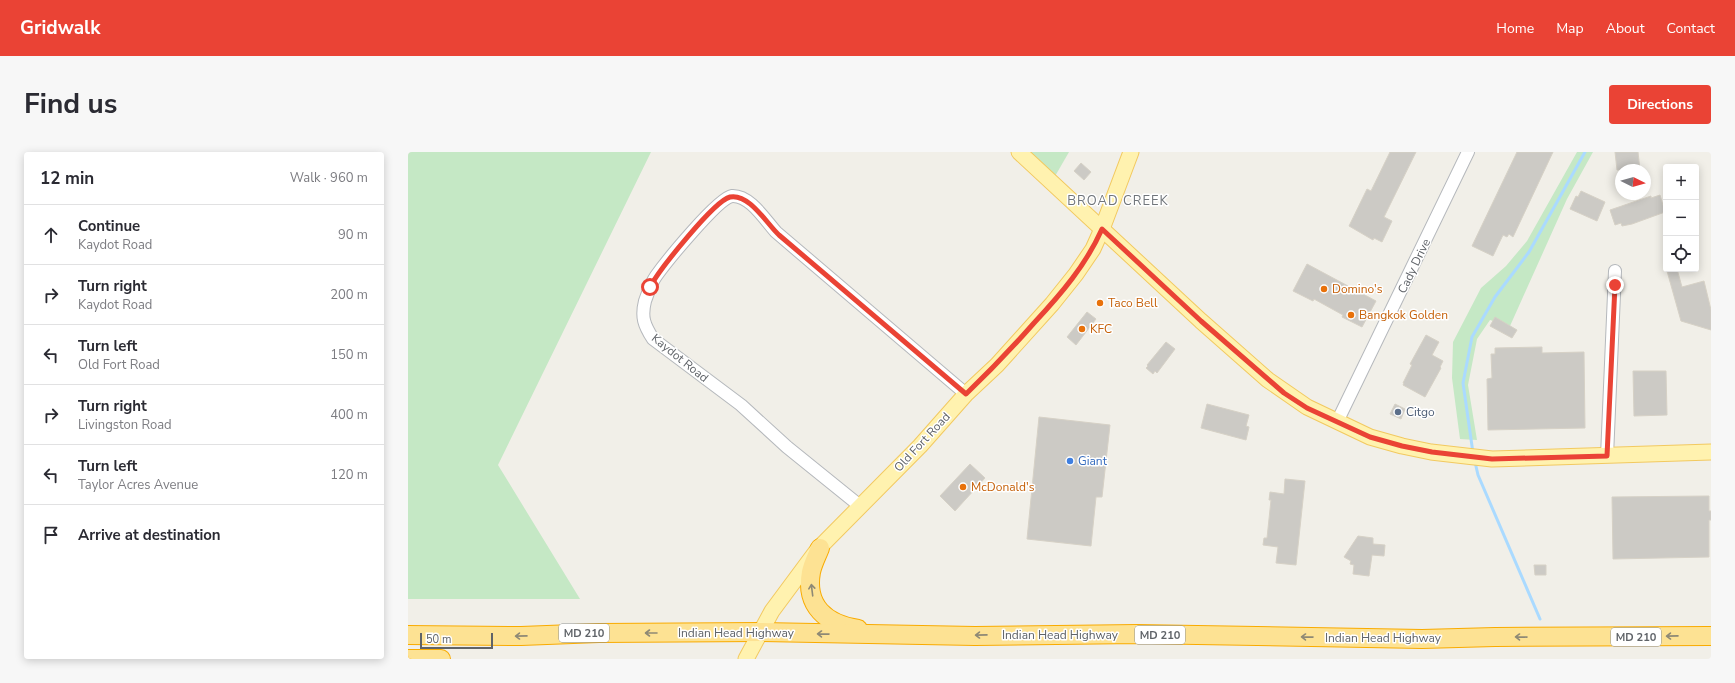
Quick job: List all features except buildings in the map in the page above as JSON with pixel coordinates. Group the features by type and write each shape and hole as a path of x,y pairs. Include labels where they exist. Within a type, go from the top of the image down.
{"highway":[{"path":"820,548 811,571 811,594 816,606 825,616 836,623 851,628 900,635"},
{"name":"Indian Head Highway","path":"408,635 521,636 599,633 760,632 900,635 1137,634 1422,639 1495,636 1711,636"},
{"path":"408,659 441,659"}],"main road":[{"path":"1019,152 1268,380 1307,408 1370,437 1402,446 1456,456 1485,458 1607,456 1711,452"},
{"name":"Old Fort Road","path":"746,659 772,611 820,548 920,446 966,394 997,365 1052,304 1076,274 1093,249 1131,152"}],"street":[{"name":"Cady Drive","path":"1337,422 1468,152"},
{"name":"Kaydot Road","path":"860,506 787,446 741,405 653,339 644,324 645,302 656,277 712,210 723,200 731,196 742,198 749,202 776,232 966,394"},
{"path":"1607,456 1615,271"}],"green space":[{"path":"408,152 651,152 498,465 580,599 408,599"},
{"path":"1028,152 1069,152 1054,178"},
{"path":"1577,152 1593,152 1567,199 1510,326 1490,320 1477,339 1468,385 1477,440 1460,439 1452,378 1453,342 1481,288 1506,266 1527,241"}],"waterway":[{"path":"1473,453 1463,383 1472,337 1495,297 1529,252 1585,152"},
{"path":"1475,462 1478,475 1540,619"}],"place":[{"name":"Domino's","path":"1324,289"},
{"name":"Taco Bell","path":"1100,303"},
{"name":"Bangkok Golden","path":"1351,315"},
{"name":"KFC","path":"1082,329"},
{"name":"Citgo","path":"1398,412"},
{"name":"Giant","path":"1070,461"},
{"name":"McDonald's","path":"963,487"}],"district":[{"name":"BROAD CREEK","path":"1118,201"}],"route":[{"path":"650,287 678,249 712,210 723,200 731,196 742,198 749,202 776,232 966,394 997,365 1052,304 1076,274 1093,249 1102,229 1201,321 1268,380 1284,393 1307,408 1370,437 1402,446 1456,456 1492,459 1607,456 1615,285"}]}
